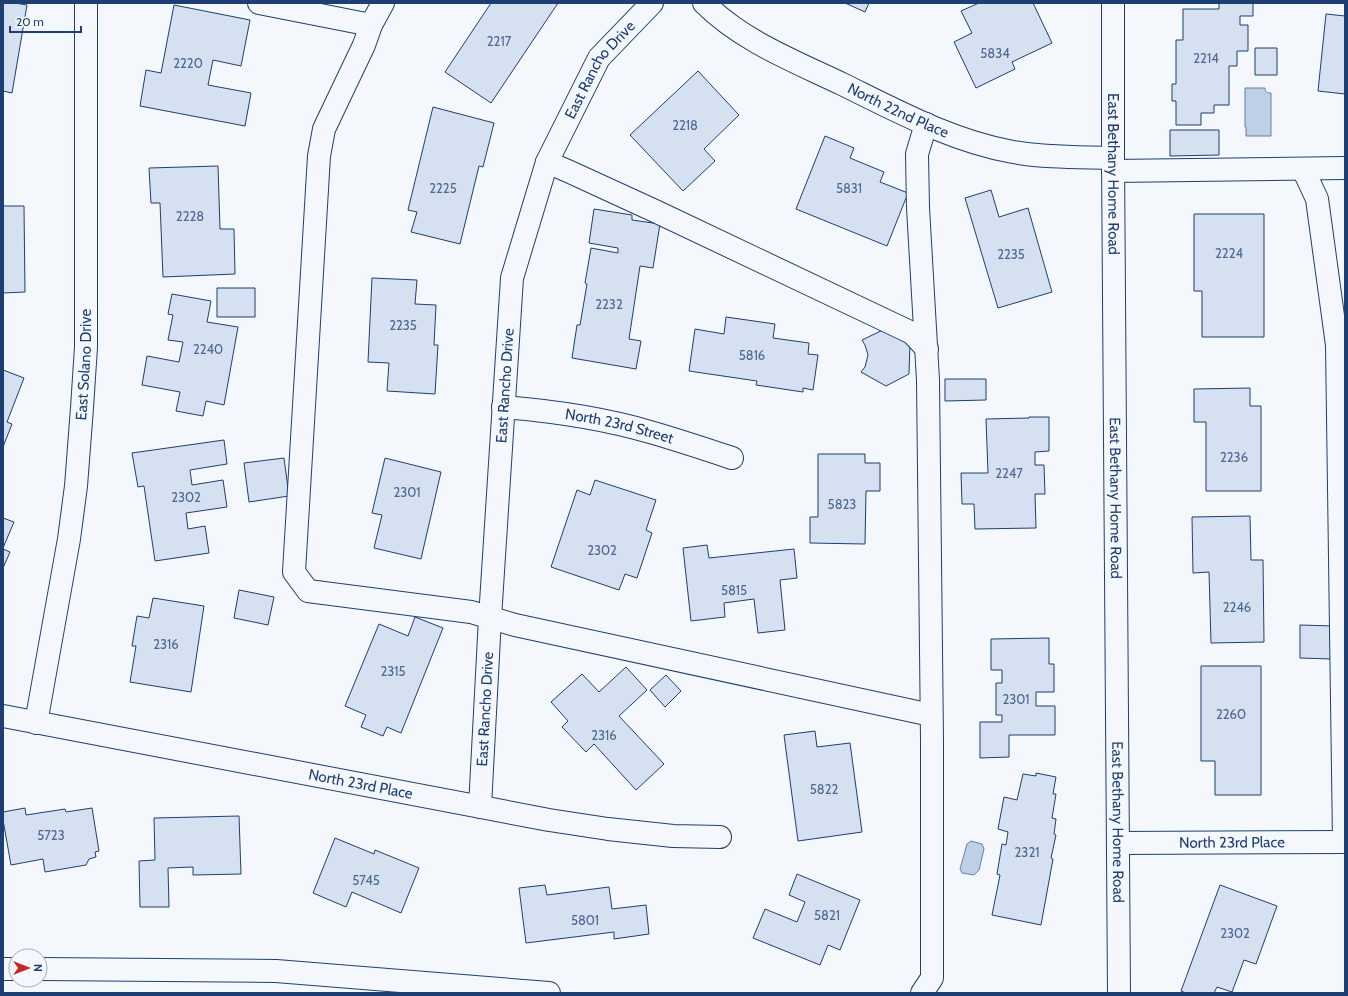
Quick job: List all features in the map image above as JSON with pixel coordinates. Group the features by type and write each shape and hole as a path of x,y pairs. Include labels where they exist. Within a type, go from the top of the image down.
{"street":[{"name":"East Solano Drive","path":"36,723 69,539 76,486 82,408 86,347 86,3"},
{"path":"259,3 371,25"},
{"path":"383,3 371,25 364,45 324,129 319,156 294,572 308,592 471,612 523,626 931,715"},
{"name":"East Rancho Drive","path":"480,807 490,618 512,278 547,162 599,58 652,3"},
{"name":"North 22nd Place","path":"704,3 718,17 746,36 926,124 960,138 990,147 1014,152 1113,164 1303,169 1345,168"},
{"name":"East Bethany Home Road","path":"1113,3 1119,993"},
{"path":"922,993 932,978 927,349 918,208 917,154 926,124"},
{"path":"547,162 655,211 912,333 927,349"},
{"path":"1303,169 1316,199 1337,345 1344,842"},
{"name":"North 23rd Street","path":"503,407 573,415 604,421 650,432 732,458"},
{"name":"North 23rd Place","path":"3,716 480,807 608,829 673,836 720,837"},
{"name":"North 23rd Place","path":"1118,843 1344,842"},
{"path":"48,969 276,971 549,993"}],"water":[{"path":"1245,88 1265,88 1266,92 1271,93 1271,136 1246,136"},
{"path":"971,841 982,844 984,849 979,870 974,875 962,873 960,869 967,844"}],"building":[{"path":"3,3 27,5 12,93 3,91"},
{"path":"491,3 558,3 491,103 445,72"},
{"path":"845,3 869,3 865,12"},
{"path":"979,3 1033,3 1052,43 1012,62 1015,69 976,88 954,42 972,33 961,11"},
{"path":"1219,3 1253,3 1253,16 1240,16 1240,25 1248,25 1248,51 1237,51 1237,66 1229,66 1229,105 1214,105 1214,113 1201,113 1201,125 1176,125 1176,101 1172,101 1172,84 1176,84 1176,40 1183,40 1183,9 1219,9"},
{"path":"174,5 250,20 241,66 213,60 208,85 251,93 245,126 140,106 146,70 161,73"},
{"path":"1326,14 1345,16 1345,94 1318,91"},
{"path":"1255,48 1277,48 1277,75 1255,75"},
{"path":"698,71 739,115 704,149 715,161 683,191 630,135"},
{"path":"433,107 494,123 483,167 479,166 460,244 411,232 417,212 408,210"},
{"path":"1170,130 1219,130 1219,155 1170,156"},
{"path":"825,136 854,148 850,158 884,172 880,182 908,193 887,246 796,209"},
{"path":"218,166 220,229 234,229 235,274 163,277 160,203 151,203 149,168"},
{"path":"991,190 999,217 1028,208 1052,292 998,308 965,198"},
{"path":"3,206 24,206 25,292 3,293"},
{"path":"594,209 632,215 632,220 660,224 653,268 640,266 629,339 641,341 636,369 572,358 577,325 580,325 591,248 618,253 618,248 589,243"},
{"path":"1194,214 1264,214 1264,337 1202,337 1202,291 1194,291"},
{"path":"372,278 417,280 415,304 436,305 434,345 438,345 435,394 387,391 389,363 368,362"},
{"path":"217,288 255,288 255,317 217,317"},
{"path":"172,294 211,301 207,322 238,327 224,405 206,401 203,416 176,411 180,392 142,385 147,356 179,362 183,342 168,340 173,315 168,314"},
{"path":"726,317 775,324 773,338 809,343 808,354 818,355 813,390 803,388 803,392 756,385 757,381 689,371 695,329 724,334"},
{"path":"885,329 910,343 909,374 886,386 861,372 865,367 868,355 862,340"},
{"path":"3,370 24,378 7,422 12,424 3,447"},
{"path":"945,379 986,379 986,400 945,401"},
{"path":"1250,388 1250,406 1261,406 1261,491 1206,491 1206,422 1194,422 1194,389"},
{"path":"1049,417 1049,451 1035,452 1035,465 1044,465 1045,494 1035,494 1036,528 975,529 974,504 962,504 961,473 988,473 986,419"},
{"path":"224,440 227,464 190,470 192,485 223,480 227,507 186,513 188,529 205,526 209,553 155,561 144,486 138,487 132,453"},
{"path":"818,454 865,454 865,463 880,463 880,491 866,491 865,544 810,543 810,517 818,517"},
{"path":"284,458 289,496 249,502 244,463"},
{"path":"385,458 441,472 421,559 374,548 382,515 372,513"},
{"path":"595,480 656,500 646,530 652,533 637,578 625,574 619,590 551,567 577,490 590,495"},
{"path":"1250,516 1251,560 1263,560 1264,642 1211,643 1209,572 1193,573 1192,517"},
{"path":"3,518 14,522 3,548"},
{"path":"707,545 709,558 794,549 797,578 780,580 785,630 758,633 754,599 724,603 725,617 691,621 683,548"},
{"path":"3,549 10,552 3,568"},
{"path":"239,590 274,597 268,625 234,618"},
{"path":"153,598 204,606 191,692 130,682 136,646 132,646 137,616 149,618"},
{"path":"415,617 443,628 401,733 387,727 383,736 361,727 366,715 345,706 379,624 408,636"},
{"path":"1300,625 1333,626 1332,659 1300,658"},
{"path":"1049,638 1049,664 1054,664 1054,692 1036,692 1036,706 1055,706 1055,735 1009,735 1009,757 980,758 980,722 1002,722 1002,715 996,715 996,683 1002,683 1002,670 991,670 991,639"},
{"path":"1201,666 1261,666 1261,795 1215,795 1215,761 1201,761"},
{"path":"626,667 647,690 619,716 664,764 636,790 594,744 586,752 562,727 568,721 551,702 582,674 599,692"},
{"path":"666,675 681,691 665,707 650,690"},
{"path":"815,731 817,747 850,743 862,832 798,841 784,735"},
{"path":"1036,773 1056,777 1053,794 1056,794 1052,818 1056,819 1054,834 1056,835 1041,925 992,915 1000,875 997,874 1002,844 1006,845 1008,832 998,829 1004,797 1017,800 1023,774 1036,776"},
{"path":"25,808 26,815 65,809 66,812 92,808 99,851 95,852 96,857 89,859 86,865 45,872 43,859 11,865 3,812"},
{"path":"239,816 241,874 193,875 193,867 168,868 169,907 140,907 139,861 155,860 154,818"},
{"path":"335,838 374,854 375,850 419,868 401,913 352,892 346,907 313,893"},
{"path":"797,874 860,900 840,950 828,945 820,965 753,938 765,909 797,922 805,902 789,895"},
{"path":"545,885 547,895 609,887 612,909 646,905 649,934 614,939 614,932 526,943 519,888"},
{"path":"1220,885 1277,906 1256,964 1244,960 1232,992 1217,987 1214,993 1186,993 1181,991"}]}
